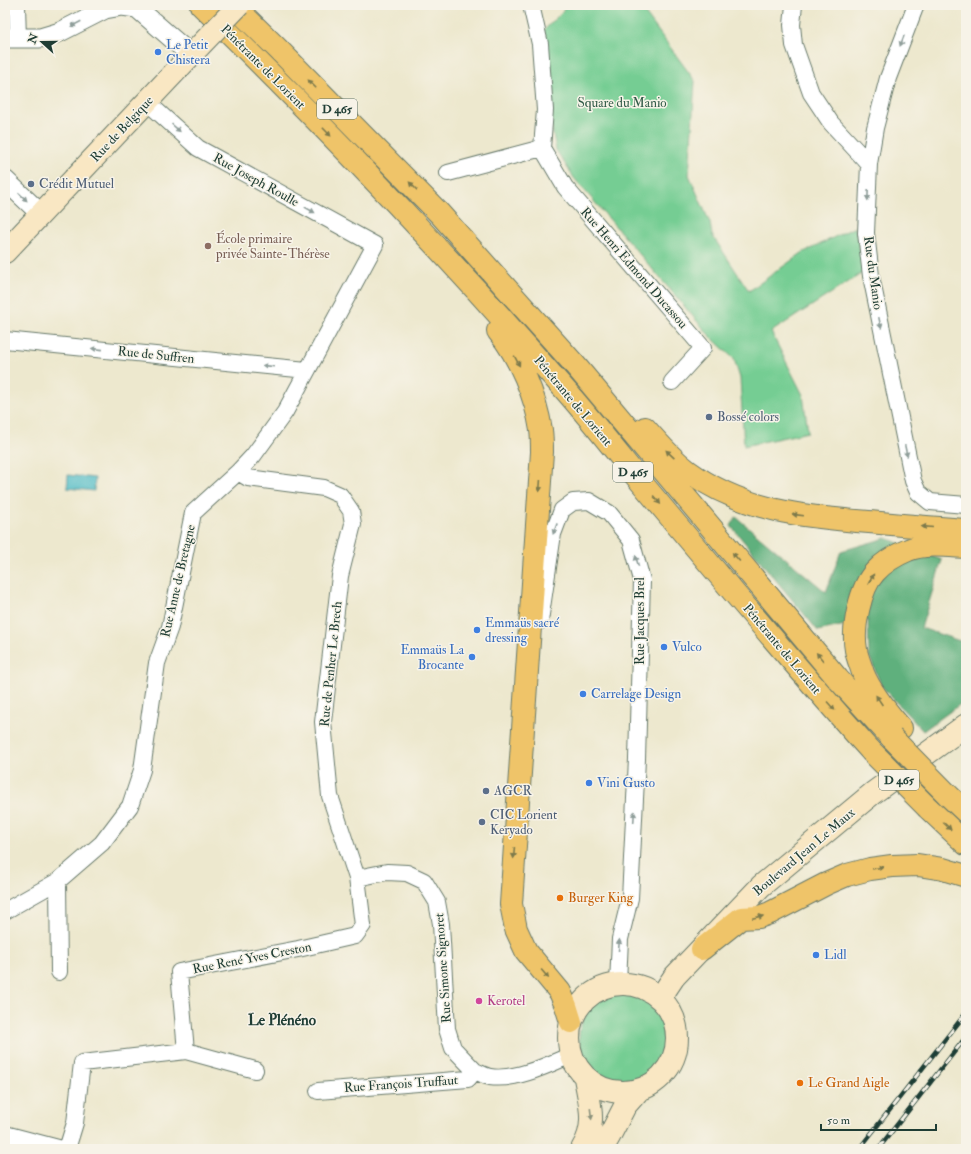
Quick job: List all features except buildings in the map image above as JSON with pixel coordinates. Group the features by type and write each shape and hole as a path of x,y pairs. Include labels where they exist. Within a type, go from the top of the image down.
{"highway":[{"name":"Pénétrante de Lorient","path":"201,5 391,197 475,287 561,384 800,671 871,751 966,844"},
{"name":"Pénétrante de Lorient","path":"233,5 440,214 575,365 838,679 898,735 956,796 966,812"},
{"path":"391,197 446,268 506,339 520,365 538,413 542,452 511,904 516,929 526,951 560,992 571,1022"},
{"path":"440,214 508,279 583,358 659,444 688,471 716,488 756,506 790,514 836,520 966,530"},
{"path":"898,735 888,712 864,674 856,649 856,618 865,590 874,572 889,560 910,550 934,545 966,546"},
{"path":"702,949 741,918 759,917 770,914 826,884 848,875 870,869 918,865 944,869 966,876"}],"main road":[{"name":"Rue de Belgique","path":"5,252 239,5"},
{"name":"Boulevard Jean Le Maux","path":"660,998 674,977 761,886 873,793 966,725"},
{"path":"618,984 628,984 641,987 660,998 670,1010 675,1025 677,1044 674,1056 662,1076 656,1082 639,1090 620,1093 605,1090 585,1078 576,1066 571,1055 568,1038 571,1022 575,1012 584,1000 598,990 610,985 618,984"},
{"path":"582,1149 587,1141 592,1121 585,1078"},
{"path":"602,1149 625,1106 639,1090"}],"street":[{"path":"17,5 12,38 40,38 60,32 105,9 122,6 137,8 191,55"},
{"path":"448,173 542,148 545,110 540,51 531,5"},
{"path":"794,5 792,25 794,45 811,93 831,123 868,164"},
{"name":"Rue du Manio","path":"916,5 888,78 868,164 866,233 870,274 913,481 918,492 930,502 966,505"},
{"name":"Rue Joseph Roulle","path":"147,102 198,148 375,245"},
{"name":"Rue Henri Edmond Ducassou","path":"542,148 565,187 702,348 672,382"},
{"path":"5,180 41,214"},
{"name":"Rue Anne de Bretagne","path":"5,911 58,881 102,843 130,806 142,770 157,663 170,627 193,513 238,472 253,456 285,412 375,245"},
{"name":"Rue de Suffren","path":"5,340 307,370"},
{"name":"Rue de Penher Le Brech","path":"238,472 248,478 324,488 340,495 351,511 352,524 340,576 323,722 330,796 356,878 363,925 355,936"},
{"name":"Rue Jacques Brel","path":"521,749 553,534 562,510 573,502 589,501 610,513 630,540 642,580 637,759 630,898 620,939 618,984"},
{"name":"Rue Simone Signoret","path":"356,878 387,872 407,873 424,881 434,897 437,902 441,924 447,1030 453,1048 475,1071"},
{"path":"58,881 59,972"},
{"name":"Rue René Yves Creston","path":"186,1051 179,972 298,949 355,936"},
{"path":"67,1149 75,1122 82,1063 186,1051 255,1070"},
{"name":"Rue François Truffaut","path":"318,1091 468,1079 475,1071 489,1077 525,1074 571,1055"},
{"path":"5,1134 62,1149"}],"green space":[{"name":"Square du Manio","path":"560,5 639,5 695,81 689,175 710,223 712,235 749,291 802,253 855,227 864,272 771,332 803,395 808,432 744,446 740,378 734,359 709,335 574,178 556,150 550,117 544,30 564,10"},
{"path":"736,517 826,592 841,551 886,538 942,560 921,628 966,643 966,700 923,731 882,687 869,656 868,620 818,631 731,526"},
{"path":"623,994 640,998 654,1007 663,1021 667,1038 663,1055 654,1069 640,1078 623,1082 606,1078 592,1069 583,1055 579,1038 583,1021 592,1007 606,998"}],"water":[{"path":"68,475 95,478 94,491 67,488"}],"railway":[{"path":"859,1149 966,1013"},
{"path":"878,1149 966,1037"}],"place":[{"name":"Le Petit Chistera","path":"158,52"},
{"name":"Crédit Mutuel","path":"31,184"},
{"name":"École primaire privée Sainte-Thérèse","path":"208,246"},
{"name":"Bossé colors","path":"709,417"},
{"name":"Emmaüs sacré dressing","path":"477,630"},
{"name":"Vulco","path":"664,647"},
{"name":"Emmaüs La Brocante","path":"472,657"},
{"name":"Carrelage Design","path":"583,694"},
{"name":"Vini Gusto","path":"589,783"},
{"name":"AGCR","path":"486,791"},
{"name":"CIC Lorient Keryado","path":"482,822"},
{"name":"Burger King","path":"560,898"},
{"name":"Lidl","path":"816,955"},
{"name":"Kerotel","path":"479,1001"},
{"name":"Le Grand Aigle","path":"800,1083"}],"district":[{"name":"Le Plénéno","path":"282,1020"}]}
